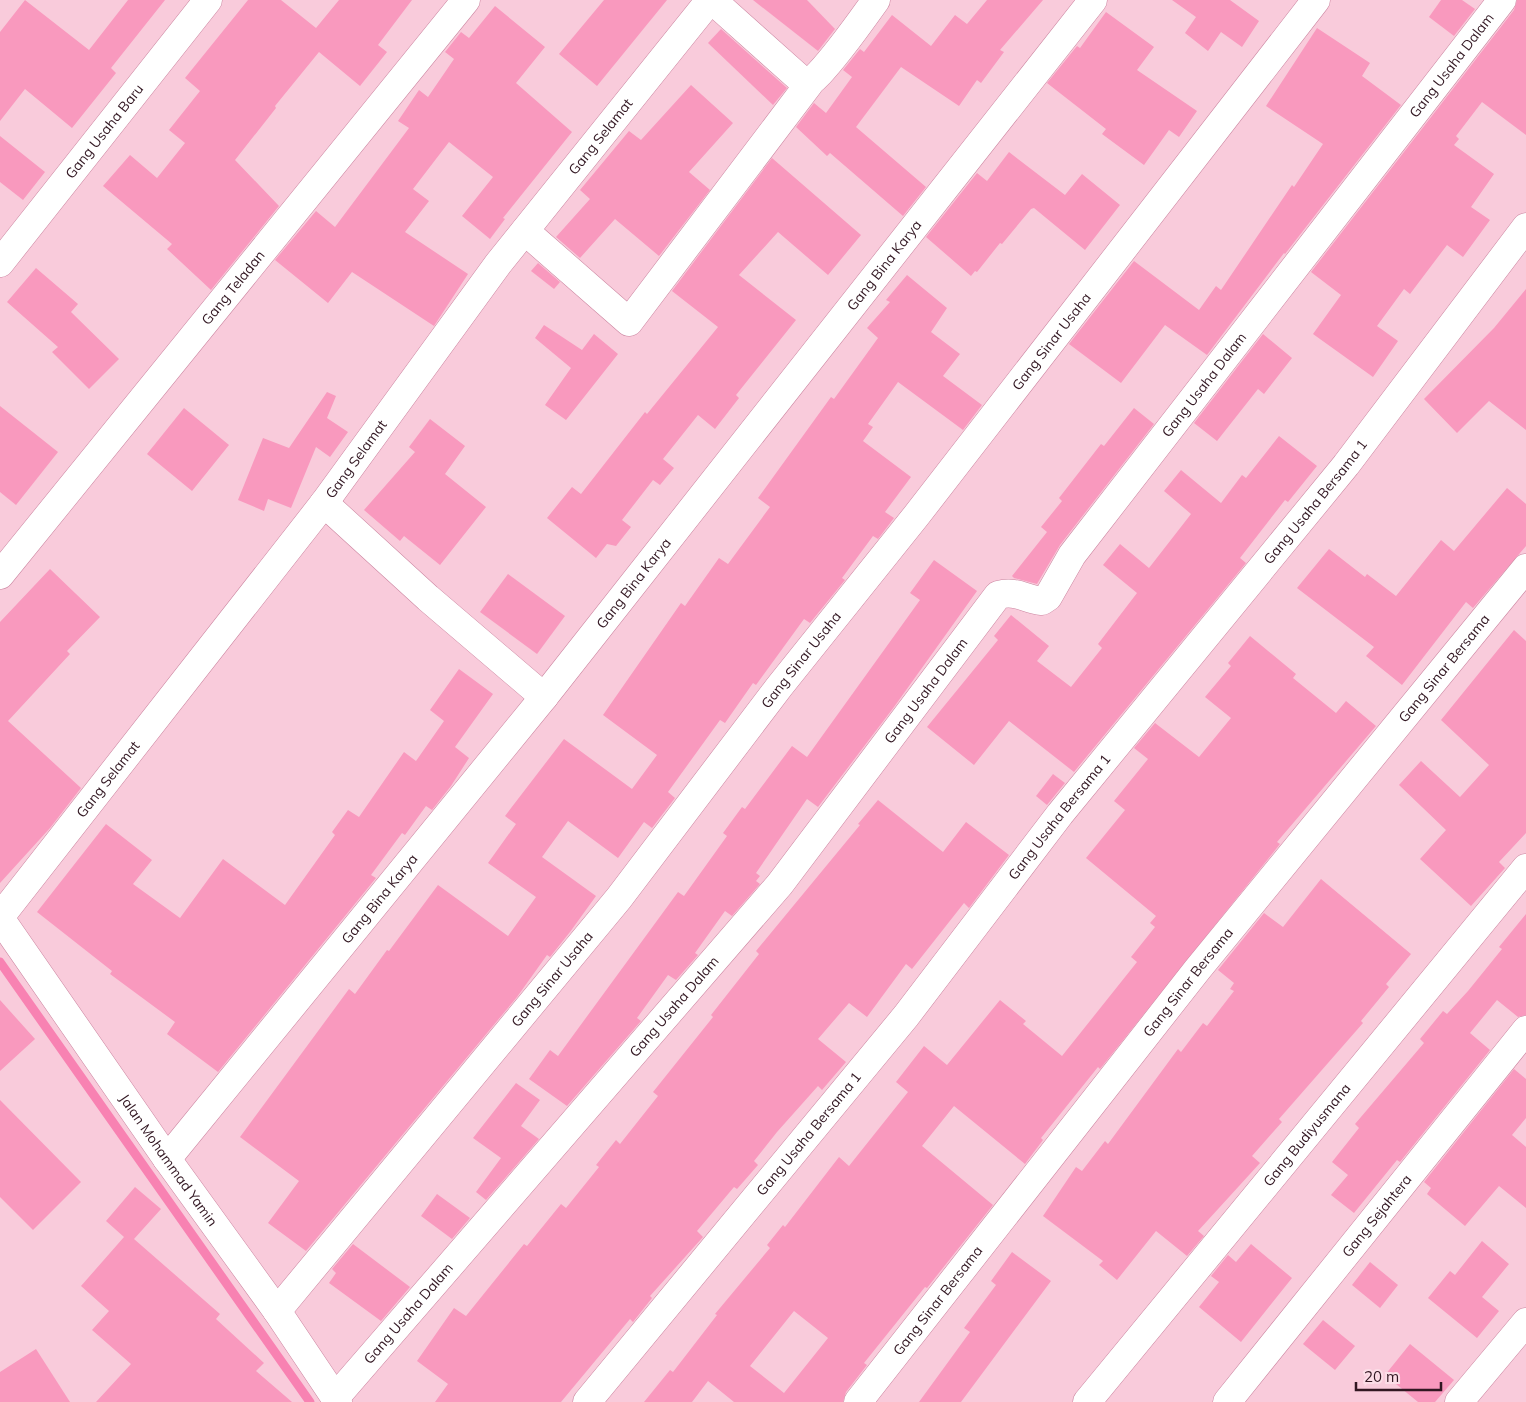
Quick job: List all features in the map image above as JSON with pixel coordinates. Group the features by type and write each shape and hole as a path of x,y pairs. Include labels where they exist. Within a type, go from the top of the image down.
{"street":[{"name":"Gang Usaha Baru","path":"0,263 208,0"},
{"name":"Gang Teladan","path":"0,575 466,0"},
{"path":"711,0 802,82 809,84"},
{"name":"Gang Selamat","path":"0,917 324,503 525,231 711,0"},
{"path":"525,231 629,322 809,84 825,68 876,0"},
{"name":"Gang Bina Karya","path":"167,1159 544,697 1093,0"},
{"name":"Gang Sinar Usaha","path":"277,1311 619,898 779,687 916,516 1316,0"},
{"name":"Gang Usaha Dalam","path":"337,1400 780,884 998,595 1014,592 1042,601 1048,597 1072,555 1502,0"},
{"name":"Gang Usaha Bersama 1","path":"587,1402 906,1016 1060,814 1346,465 1526,227"},
{"path":"324,503 428,598 544,697"},
{"name":"Gang Sinar Bersama","path":"858,1402 1197,970 1526,568"},
{"name":"Gang Budiyusmana","path":"1087,1402 1526,868"},
{"name":"Jalan Mohammad Yamin","path":"0,917 167,1159 277,1311 337,1400"},
{"name":"Gang Sejahtera","path":"1227,1402 1526,1030"},
{"path":"1460,1402 1526,1322"}],"building":[{"path":"25,0 89,50 128,0 165,0 111,68 116,73 72,128 25,89 0,121 0,32"},
{"path":"248,0 281,0 316,28 339,0 412,0 378,45 387,52 360,86 319,52 275,106 276,108 235,160 279,206 211,290 167,249 172,244 103,186 130,155 157,178 185,143 169,130 200,91 185,78"},
{"path":"604,0 667,0 597,86 559,54"},
{"path":"753,0 807,0 835,29 818,51"},
{"path":"987,0 1043,0 1000,50 1004,52 981,83 977,80 959,106 901,67 856,127 926,187 903,216 830,153 827,156 796,127 814,103 826,113 852,77 843,70 860,49 864,52 892,15 931,46 955,15 967,24"},
{"path":"1172,0 1230,0 1259,21 1242,47 1221,32 1208,51 1185,33 1196,17"},
{"path":"1441,0 1462,0 1475,9 1454,36 1429,17"},
{"path":"1517,0 1526,0 1526,135 1482,102 1456,136 1459,139 1454,145 1494,174 1471,207 1490,220 1463,257 1447,245 1410,294 1404,289 1377,326 1398,341 1373,377 1313,334 1341,295 1311,272 1514,10"},
{"path":"495,6 545,47 516,83 572,132 503,218 505,219 490,239 462,216 493,177 449,142 413,189 429,201 405,232 468,274 434,326 352,272 328,303 275,260 316,211 335,227 409,128 398,121 419,90 428,97 454,59 445,52 461,32 469,38"},
{"path":"1106,12 1154,47 1137,70 1197,111 1179,137 1169,130 1144,165 1102,134 1106,129 1047,83 1077,46 1080,48"},
{"path":"1317,28 1370,63 1362,76 1401,105 1284,253 1207,355 1165,325 1121,383 1069,344 1134,261 1199,310 1216,286 1221,290 1292,185 1294,187 1323,144 1266,106"},
{"path":"721,29 787,88 773,105 708,43"},
{"path":"691,85 733,123 689,172 710,190 659,256 615,219 580,258 556,237 590,199 580,190 629,131 641,140"},
{"path":"0,136 45,172 23,200 0,182"},
{"path":"1009,152 1065,195 1082,174 1120,205 1085,250 1034,208 1031,209 977,272 975,271 971,276 926,237 977,173 987,181"},
{"path":"772,158 861,235 828,275 778,232 739,275 796,320 736,395 739,398 715,429 698,415 663,459 674,468 660,485 653,480 622,520 631,527 616,546 607,544 596,558 547,518 572,487 581,494 645,412 647,414 718,327 672,291"},
{"path":"538,263 560,282 554,289 531,271"},
{"path":"36,268 78,304 71,312 119,359 89,389 52,352 58,347 7,302"},
{"path":"907,275 947,308 931,332 960,354 943,376 982,405 963,430 898,382 868,424 873,427 863,441 911,477 885,512 894,518 878,539 873,536 842,578 845,580 810,623 804,619 756,685 753,683 725,723 720,720 668,792 675,798 652,828 644,822 618,858 568,821 542,857 596,896 550,957 547,955 517,997 306,1251 268,1223 299,1181 240,1137 349,989 355,994 438,885 508,936 536,897 488,863 516,824 505,816 564,739 632,789 657,755 603,715 681,603 685,606 719,558 728,564 770,507 758,498 831,397 834,399 878,338 867,328 890,302 886,300"},
{"path":"1526,289 1526,430 1489,401 1457,433 1424,399 1494,328"},
{"path":"544,325 582,350 594,334 618,354 566,420 545,405 571,368 535,338"},
{"path":"1263,334 1292,358 1264,394 1258,389 1217,441 1194,423"},
{"path":"327,392 336,396 327,418 348,432 330,457 316,447 291,508 268,499 264,511 238,500 263,438 289,448"},
{"path":"0,406 58,452 16,505 0,492"},
{"path":"184,408 229,445 192,491 147,454"},
{"path":"1134,408 1154,424 1060,545 1037,584 1014,578 1012,576 1047,532 1041,527 1062,501 1059,498 1101,444 1104,446"},
{"path":"430,419 465,446 445,474 486,507 440,565 404,536 400,541 364,510 415,452 409,447"},
{"path":"1279,436 1317,466 1288,502 1285,500 1240,558 1246,563 1074,772 1009,721 974,765 927,727 998,640 994,636 1011,615 1049,646 1037,661 1071,687 1102,648 1098,644 1137,593 1103,565 1120,544 1149,568 1191,514 1164,491 1181,470 1221,503 1242,475 1246,478"},
{"path":"1507,488 1526,504 1526,546 1473,608 1466,602 1402,685 1366,656 1374,647 1297,588 1329,549 1365,577 1367,574 1396,596 1441,540 1454,551"},
{"path":"934,560 977,591 894,707 818,807 807,799 756,873 760,876 756,881 760,884 732,916 725,911 695,953 698,955 676,980 668,975 637,1018 641,1021 567,1106 529,1079 550,1050 558,1056 678,892 684,896 727,836 723,833 742,807 745,809 792,746 807,757 920,600 910,593"},
{"path":"50,569 100,617 67,651 70,654 8,721 81,788 50,828 0,883 0,622"},
{"path":"508,574 565,616 537,654 480,612"},
{"path":"1514,630 1526,641 1526,833 1499,862 1505,868 1471,906 1420,859 1446,830 1399,785 1421,761 1460,797 1489,765 1441,720"},
{"path":"1250,636 1296,674 1293,678 1336,713 1346,701 1376,726 1277,842 1280,844 1100,1069 1098,1067 1041,1138 1043,1140 1025,1164 954,1106 922,1146 993,1205 864,1363 867,1365 846,1392 843,1402 734,1402 708,1381 692,1402 644,1402 670,1370 673,1372 717,1315 715,1314 770,1248 767,1245 783,1225 785,1227 839,1157 849,1166 908,1092 896,1082 924,1046 947,1065 1000,1000 1026,1021 1023,1024 1062,1056 1137,962 1131,957 1155,927 1150,923 1156,916 1086,858 1125,810 1114,801 1148,759 1134,748 1155,723 1199,757 1231,718 1205,697 1231,666 1228,663","holes":["794,1311 828,1338 784,1393 750,1366"]},
{"path":"459,669 493,694 455,747 469,758 451,786 432,810 426,806 405,835 402,833 371,875 376,878 218,1072 167,1034 175,1022 110,974 112,971 37,912 106,824 152,860 133,884 180,918 223,859 285,905 335,835 332,832 348,810 359,817 404,752 416,761 444,721 430,710"},
{"path":"1053,774 1065,783 1047,805 1036,796"},
{"path":"878,800 943,852 966,822 1009,855 969,908 964,903 912,969 906,964 867,1017 849,1003 818,1039 846,1062 822,1090 818,1086 777,1132 754,1161 758,1165 737,1189 734,1187 697,1231 703,1237 650,1296 652,1298 633,1322 630,1319 561,1402 435,1402 448,1384 417,1361 454,1308 466,1316 524,1244 527,1246 561,1204 566,1208 599,1167 596,1165 616,1140 620,1144 658,1096 653,1092 713,1017 711,1015 759,954 756,951 860,825 858,824"},
{"path":"1321,879 1411,954 1386,984 1389,987 1361,1021 1363,1023 1279,1119 1282,1122 1252,1156 1260,1163 1198,1231 1204,1236 1187,1256 1156,1231 1117,1280 1099,1265 1103,1261 1043,1216 1076,1167 1082,1171 1105,1141 1108,1144 1178,1049 1181,1052 1203,1023 1207,1026 1234,991 1230,989 1234,983 1218,970 1264,913 1283,927"},
{"path":"1526,914 1526,1015 1518,1017 1497,1000 1470,1033 1490,1050 1400,1162 1397,1160 1354,1213 1331,1195 1348,1175 1332,1162 1359,1128 1355,1124 1424,1043 1420,1039 1443,1011 1447,1014 1468,991 1502,949 1499,947"},
{"path":"0,1000 35,1039 0,1071"},
{"path":"1514,1069 1526,1079 1526,1118 1512,1135 1526,1147 1526,1208 1499,1186 1465,1226 1427,1194 1431,1188 1424,1182"},
{"path":"516,1083 540,1100 521,1126 539,1139 486,1200 476,1192 501,1158 473,1138"},
{"path":"0,1100 81,1182 33,1230 0,1197"},
{"path":"135,1187 161,1209 134,1239 220,1314 216,1319 264,1363 256,1371 292,1402 96,1402 131,1364 92,1330 109,1311 81,1286 124,1237 106,1221"},
{"path":"437,1194 470,1218 452,1239 421,1216"},
{"path":"1482,1241 1509,1264 1482,1297 1499,1311 1477,1338 1428,1298 1450,1271 1455,1275"},
{"path":"353,1244 410,1287 381,1321 329,1283 336,1273 332,1269"},
{"path":"1251,1244 1292,1278 1241,1342 1199,1307 1219,1282 1211,1276 1228,1255 1236,1262"},
{"path":"1012,1252 1051,1281 961,1402 919,1402 970,1332 964,1328 996,1285 991,1281"},
{"path":"1370,1262 1398,1285 1380,1308 1352,1285"},
{"path":"1323,1320 1355,1346 1335,1370 1303,1344"},
{"path":"1410,1344 1454,1380 1435,1402 1418,1402 1385,1375"},
{"path":"36,1349 70,1402 0,1402 0,1372"}],"waterway":[{"path":"0,962 310,1402"}]}
